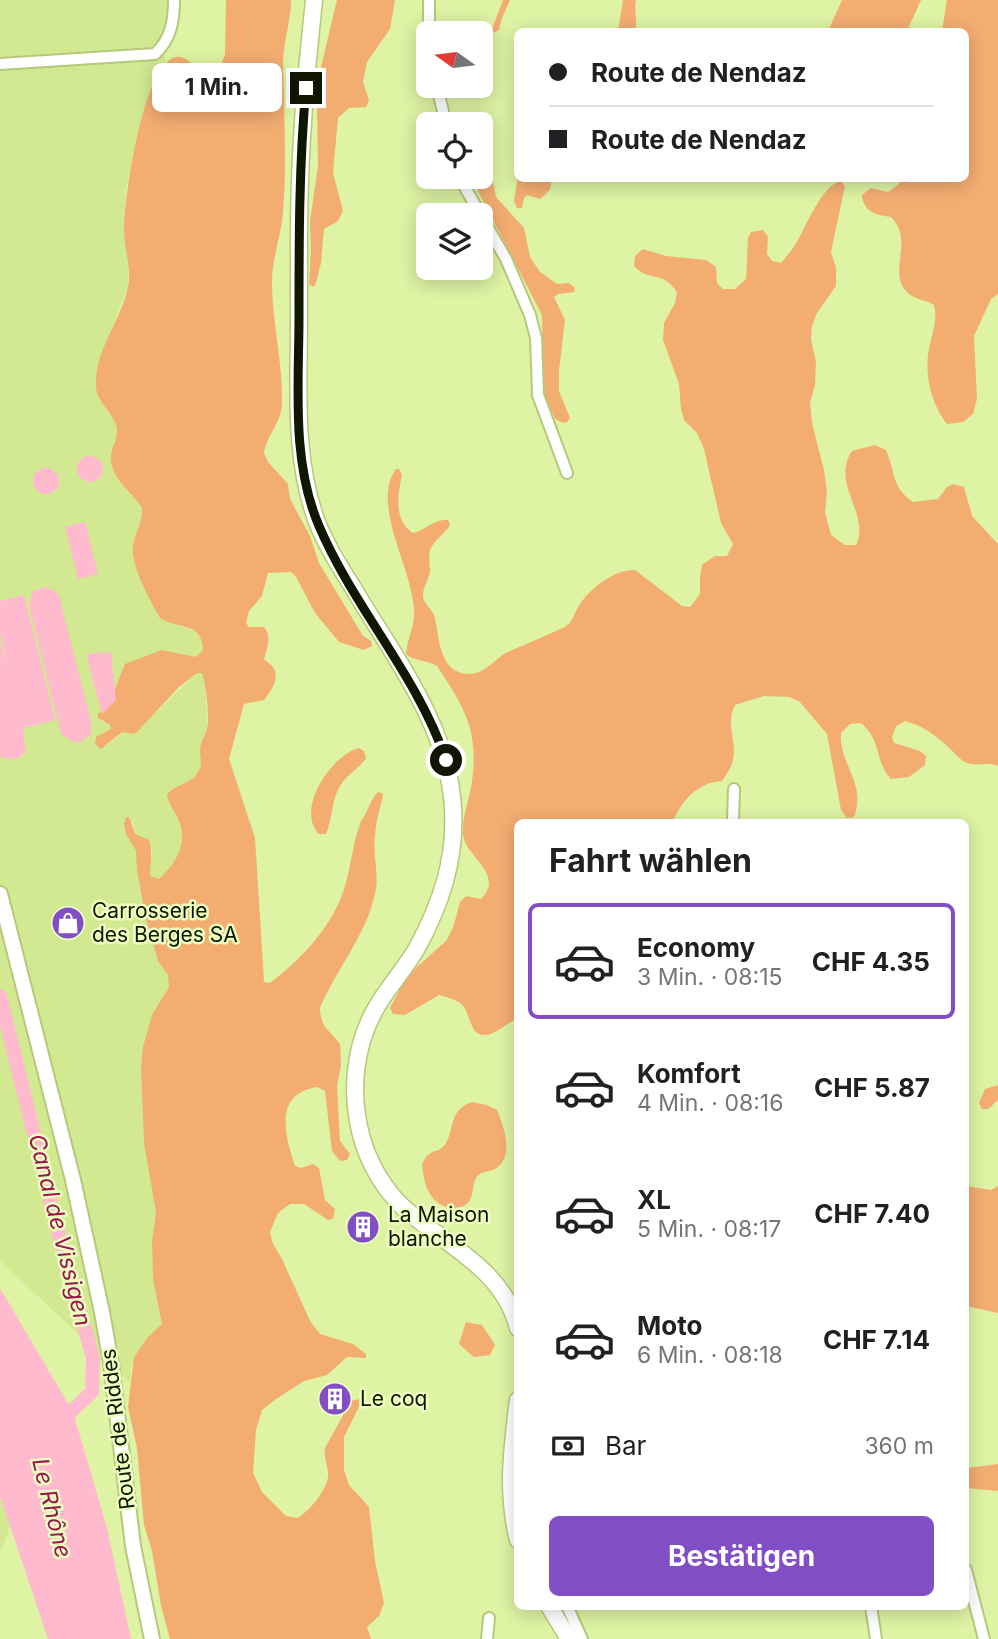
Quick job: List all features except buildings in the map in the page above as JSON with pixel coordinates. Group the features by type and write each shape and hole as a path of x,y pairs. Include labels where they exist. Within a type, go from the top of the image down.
{"main road":[{"path":"314,0 301,162 298,402 303,469 310,500 327,543 417,693 437,734 448,772 453,810 452,850 445,884 435,913 415,951 368,1022 359,1053 354,1086 356,1108 361,1135 370,1159 392,1195 407,1211 467,1255 492,1279 507,1300 514,1318"},
{"path":"514,1434 510,1490 514,1515"},
{"path":"551,1610 569,1639"}],"street":[{"path":"0,64 155,54 164,46 170,32 174,17 174,0"},
{"path":"429,0 429,21"},
{"path":"466,189 506,259 530,315 536,338 538,395 567,473"},
{"path":"733,819 734,789"},
{"name":"Route de Riddes","path":"0,894 73,1180 102,1312 111,1363 133,1546 152,1639"},
{"path":"969,1582 984,1639"},
{"path":"569,1610 582,1639"},
{"path":"872,1610 876,1639"},
{"path":"487,1639 489,1618"}],"shaded area":[{"path":"0,0 177,0 175,31 164,54 165,63 152,86 144,110 126,188 124,232 129,259 128,286 97,368 95,384 97,393 115,421 118,432 113,444 123,486 142,508 133,559 160,618 197,632 202,638 203,650 196,657 172,651 118,681 101,721 110,725 111,729 96,737 106,746 123,732 133,734 197,673 202,673 205,681 207,729 200,748 202,760 198,773 189,781 171,789 169,802 179,822 183,841 180,854 170,869 158,880 150,876 149,862 153,850 135,834 132,821 126,834 136,851 141,899 158,961 168,975 169,988 164,994 152,1185 156,1212 152,1241 153,1280 162,1324 148,1337 131,1366 130,1382 0,1261"},
{"path":"226,0 291,0 283,63 283,213 272,281 282,404 264,453 268,462 288,484 290,499 310,536 319,563 363,636 371,641 372,646 364,650 339,642 315,613 291,572 268,573 262,596 249,611 246,623 249,627 264,627 268,634 264,659 273,667 276,676 272,689 264,700 244,704 229,759 255,838 264,982 270,983 292,965 312,944 329,920 345,886 361,821 378,792 382,793 383,797 375,834 376,885 371,909 320,1008 324,1025 340,1044 341,1065 337,1086 340,1141 350,1154 347,1160 340,1161 332,1151 325,1091 317,1087 303,1091 294,1098 288,1107 286,1129 295,1166 301,1168 313,1164 319,1168 325,1200 335,1209 333,1219 328,1220 304,1204 290,1204 278,1213 270,1232 273,1244 310,1321 320,1334 353,1344 366,1354 366,1358 347,1357 327,1375 304,1381 262,1410 256,1430 253,1473 262,1492 286,1516 298,1518 321,1494 328,1477 325,1448 351,1401 360,1399 360,1405 344,1437 344,1470 349,1485 369,1507 375,1561 384,1603 379,1616 367,1627 371,1639 170,1639 144,1525 137,1448 128,1407 134,1357 148,1337 162,1324 153,1280 152,1241 156,1212 144,1143 141,1067 143,1047 152,1015 169,987 168,975 158,961 145,916 136,851 126,834 124,824 126,817 129,817 135,834 149,840 150,876 159,879 171,867 179,853 182,838 179,821 167,795 174,788 192,779 200,769 200,747 207,729 208,717 202,673 197,673 178,688 137,732 122,732 101,749 95,744 96,737 111,729 110,725 98,718 98,714 111,697 125,664 162,650 196,657 203,650 199,634 194,630 160,618 138,573 133,546 142,508 112,467 111,455 117,429 97,393 96,375 128,287 125,214 132,164 145,106 164,65 176,57 184,58 208,73 219,69 225,55"},
{"path":"337,0 395,0 390,29 367,62 363,82 369,100 366,107 349,108 338,118 333,173 343,211 338,221 324,229 321,263 315,286 312,286 309,284 310,221 318,166 317,105 320,71"},
{"path":"503,0 510,0 499,30 494,32 494,24"},
{"path":"623,0 636,0 635,28 618,28"},
{"path":"842,0 921,0 908,28 829,28"},
{"path":"947,0 998,0 998,294 991,299 974,336 977,399 973,414 963,422 947,424 933,398 928,378 929,349 935,321 934,305 912,296 905,290 899,273 901,235 898,226 891,217 868,209 862,195 871,188 888,192 899,182 969,182 969,28 942,28"},
{"path":"493,181 496,197 524,228 530,257 540,272 557,284 569,283 575,288 574,292 554,297 565,320 559,391 570,418 567,422 555,419 543,391 542,315 493,220 493,203 484,203 478,191 493,189"},
{"path":"517,182 551,182 550,190 540,199 527,195 522,208 517,208 514,201"},
{"path":"842,182 845,186 831,252 836,268 836,286 817,313 812,326 811,340 816,361 815,385 810,403 812,423 824,470 827,491 825,513 831,535 845,545 856,545 859,522 845,475 846,463 852,451 875,445 886,450 897,485 913,502 938,499 947,487 953,484 964,487 972,516 998,544 998,766 965,762 933,734 905,721 896,726 892,737 894,743 920,751 926,756 925,765 909,777 891,779 882,765 876,744 868,730 861,723 850,724 841,733 844,755 855,784 857,805 854,817 847,818 841,810 827,734 799,701 789,697 764,696 735,705 731,720 734,751 729,770 722,781 705,785 692,794 675,819 514,819 514,1021 493,1033 479,1034 460,1003 439,995 405,1015 393,1014 390,1008 408,975 446,941 453,928 460,902 466,896 481,899 489,881 487,873 465,842 463,834 474,763 467,720 455,694 437,666 406,654 414,617 409,581 396,541 388,502 389,485 396,469 399,469 402,475 398,506 407,528 413,533 442,520 448,520 450,525 430,550 430,571 423,597 434,615 445,660 459,672 469,674 481,671 505,654 565,627 594,588 618,573 635,570 682,606 690,607 700,594 702,565 715,556 727,556 733,544 721,523 704,449 697,433 684,420 679,384 663,340 664,323 675,303 677,293 667,281 639,271 634,266 635,256 643,249 666,256 706,260 716,267 717,283 723,289 735,289 746,279 748,238 751,232 763,230 768,237 767,254 772,261 781,263 795,245 827,190"},
{"path":"359,748 364,751 366,758 340,786 326,834 319,834 313,824 311,811 320,785 338,761"},
{"path":"998,1085 998,1100 988,1109 982,1109 979,1103 985,1089"},
{"path":"472,1102 497,1110 506,1141 505,1157 495,1169 478,1175 470,1200 466,1204 453,1208 438,1203 429,1193 422,1164 427,1156 444,1146 456,1114"},
{"path":"969,1186 991,1190 998,1186 998,1313 969,1307"},
{"path":"466,1322 482,1325 495,1345 490,1355 474,1357 459,1344"},
{"path":"998,1464 998,1491 969,1488 969,1468"},
{"path":"0,1496 10,1526 0,1554"}],"water":[{"path":"90,456 99,460 103,469 99,478 90,482 81,478 77,469 81,460"},
{"path":"46,468 55,472 59,481 55,490 46,494 37,490 33,481 37,472"},
{"path":"85,522 98,574 78,579 65,527"},
{"path":"44,587 54,590 59,596 91,721 91,734 76,743 61,734 29,605 32,592"},
{"path":"24,595 55,720 23,728 26,752 17,759 11,759 0,756 0,640 9,671 0,633 0,601"},
{"path":"111,652 116,700 102,714 86,654"},
{"name":"Le Rhône","path":"0,1288 73,1412 107,1528 131,1639 48,1639 0,1496"}],"waterway":[{"name":"Canal de Vissigen","path":"0,996 56,1224 93,1358 92,1392 61,1421"}],"place":[{"name":"Carrosserie des Berges SA","path":"68,923"},
{"name":"La Maison blanche","path":"363,1227"},
{"name":"Le coq","path":"335,1399"}],"route":[{"path":"306,88 301,162 299,277 299,411 303,469 317,523 343,572 417,693 446,760"}]}
